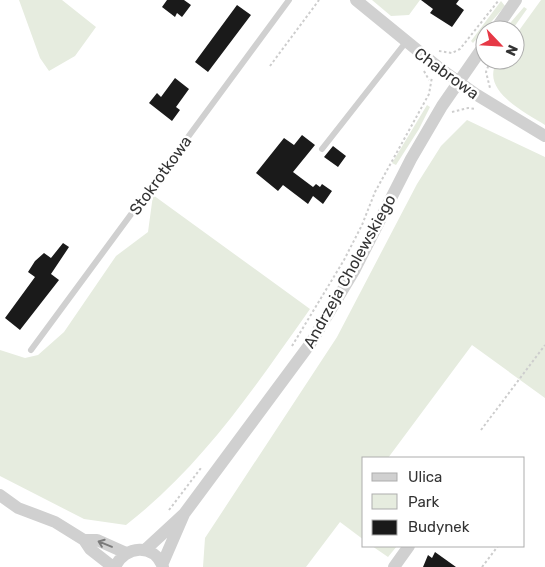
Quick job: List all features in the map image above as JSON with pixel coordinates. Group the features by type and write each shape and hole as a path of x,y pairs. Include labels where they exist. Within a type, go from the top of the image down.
{"street":[{"name":"Chabrowa","path":"356,0 406,42 459,82 545,136"},
{"path":"502,20 516,0"},
{"name":"Andrzeja Cholewskiego","path":"145,550 184,514 310,344 354,270 411,159 475,59"},
{"path":"0,495 18,508 55,522 84,540 90,548 114,567 126,553 135,549 145,550 154,554 162,566"},
{"name":"Andrzeja Cholewskiego","path":"162,566 184,514"},
{"path":"84,540 97,540 126,553"},
{"path":"394,567 409,547"}],"lane":[{"name":"Stokrotkowa","path":"31,350 289,0"},
{"path":"322,149 406,42"}],"path":[{"path":"270,66 319,0"},
{"path":"444,59 449,53 457,51 463,45 499,0"},
{"path":"463,45 469,50"},
{"path":"487,70 487,80"},
{"path":"291,348 348,251 375,192 429,94 429,81 432,76"},
{"path":"450,111 453,113 468,108"},
{"path":"481,430 545,344"},
{"path":"167,512 202,467"},
{"path":"482,567 497,547"}],"green space":[{"path":"19,0 62,0 96,27 75,56 49,71 40,58"},
{"path":"372,0 420,0 409,15 391,16"},
{"path":"541,0 545,0 545,125 506,99 494,81 493,70 525,70 525,22"},
{"path":"501,1 505,6 493,20 487,20"},
{"path":"524,7 527,9 519,20 513,20"},
{"path":"427,105 430,107 419,129 396,165 392,163"},
{"path":"467,120 545,157 545,398 472,345 389,457 362,457 362,538 340,522 306,567 203,567 205,538 337,337 417,184 441,146"},
{"path":"153,195 310,309 226,424 154,502 126,525 84,519 0,476 0,350 25,358 38,355 64,332 116,256 148,232"},
{"path":"373,547 396,547 388,557"}],"building":[{"path":"167,0 184,0 191,5 182,17 177,13 175,17 162,7"},
{"path":"421,0 459,0 456,4 464,10 452,27 430,13 433,9"},
{"path":"237,5 251,15 208,72 195,62"},
{"path":"175,78 189,89 176,107 180,110 172,121 149,103 157,93 161,97"},
{"path":"302,135 315,145 293,172 313,187 316,184 320,187 322,184 332,191 323,204 313,196 308,204 283,185 278,191 256,173 284,138 294,145"},
{"path":"333,146 346,156 338,167 324,157"},
{"path":"63,243 69,247 51,274 59,280 20,330 5,318 35,277 28,272 35,261 44,253 51,258"},
{"path":"435,552 456,567 423,567 428,555 432,558"}]}
